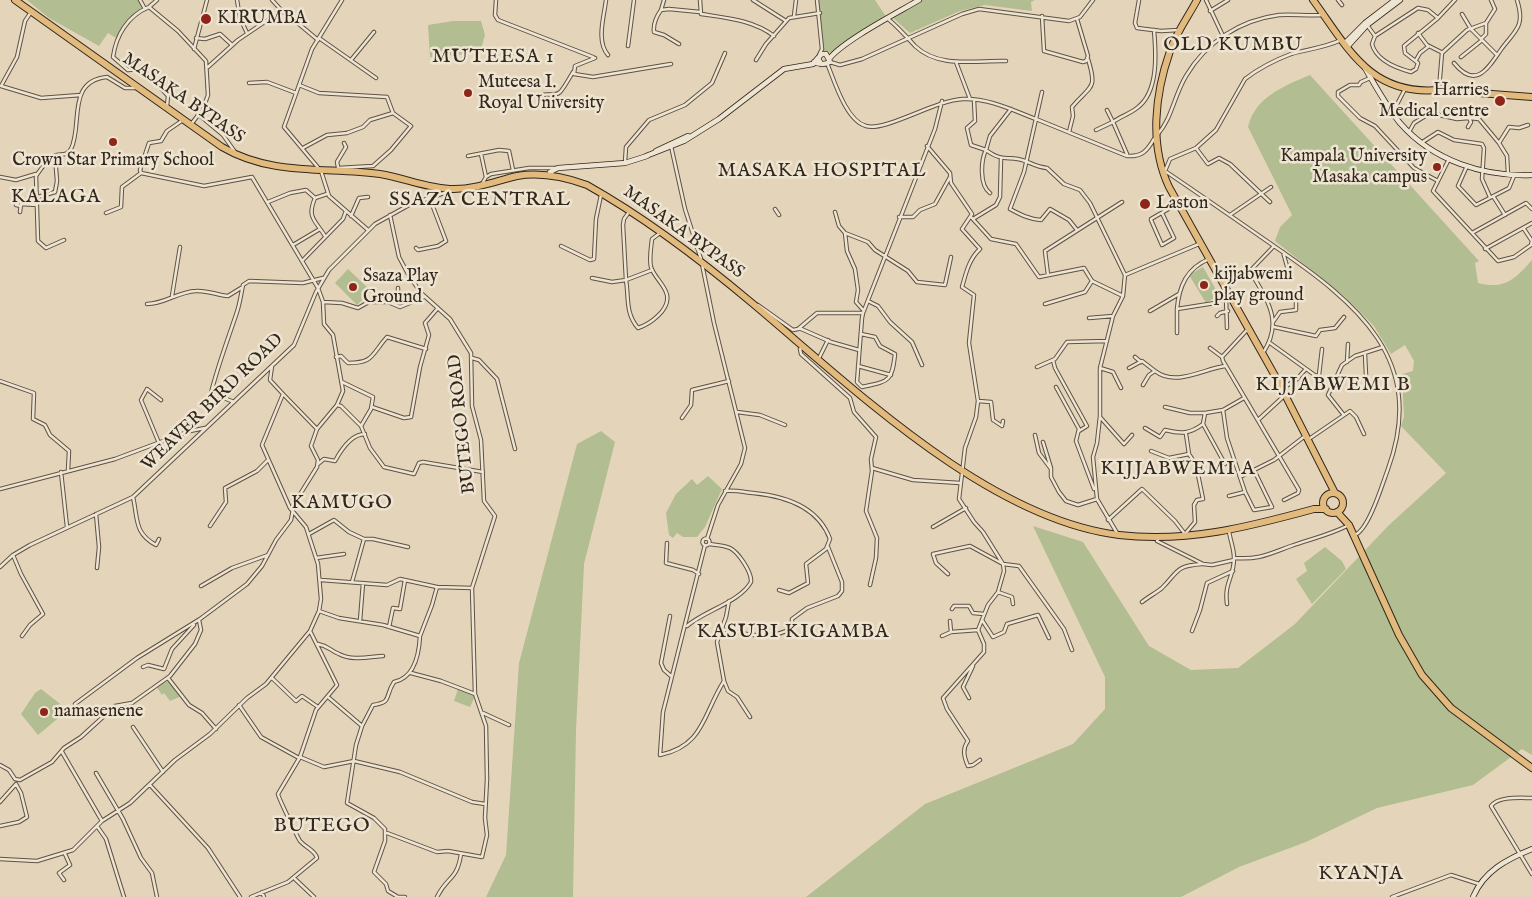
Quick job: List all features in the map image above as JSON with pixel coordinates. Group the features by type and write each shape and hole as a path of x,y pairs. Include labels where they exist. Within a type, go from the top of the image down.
{"highway":[{"name":"MASAKA BYPASS","path":"15,0 239,157 272,166 321,171 339,169 382,174 433,187 455,189 482,186 519,176 551,175 576,181 601,193 702,263 905,430 962,470 1009,497 1045,514 1117,535 1158,537 1229,531 1325,505 1339,510"},
{"path":"1198,0 1180,29 1170,51 1162,81 1156,137 1163,170 1178,204 1225,287 1228,296 1282,388 1307,438 1331,494 1325,505"},
{"path":"1312,0 1365,68 1386,83 1405,89 1532,97"},
{"path":"1331,494 1342,498 1339,510 1348,525 1400,635 1422,675 1451,708 1532,768"}],"street":[{"path":"140,0 145,9"},
{"path":"157,0 130,20 121,32 116,42 114,59 128,70 143,69 168,96 167,107"},
{"path":"194,49 206,10 207,0"},
{"path":"237,0 240,18 247,33"},
{"path":"272,0 283,12 376,78"},
{"path":"342,0 319,39 299,85 284,127 321,171 327,194 368,230"},
{"path":"496,0 495,15 498,20 595,58 578,64 561,93 553,96 530,96"},
{"path":"606,0 601,42 608,56"},
{"path":"628,46 634,0"},
{"path":"664,0 653,26 654,32 664,35 679,44"},
{"path":"700,0 700,12"},
{"path":"753,0 786,21"},
{"path":"794,16 796,0"},
{"path":"817,0 820,13 822,54 848,110 853,118 865,126 883,126 942,101 972,99 1011,109 1127,156 1137,156 1145,152 1169,120 1169,113 1187,75 1209,47 1223,36 1235,28 1280,15 1323,15"},
{"path":"826,63 833,54 887,18 919,0"},
{"path":"486,177 513,170 625,163 646,156 692,135 719,119 775,74 789,68 814,62 836,65 851,62 962,14 979,9 1069,21 1077,19 1093,0"},
{"path":"1139,0 1136,26 1154,30 1180,29"},
{"path":"1206,0 1223,36"},
{"path":"1210,11 1228,0"},
{"path":"1338,0 1342,5"},
{"path":"1353,536 1361,530 1378,496 1396,444 1399,391 1395,372 1383,347 1366,322 1344,299 1283,252 1163,170 1170,159 1196,148 1216,130 1243,83 1253,73 1291,54 1345,43 1395,0"},
{"path":"1366,24 1400,0"},
{"path":"1438,18 1428,10 1418,8 1375,36 1372,39 1373,48 1388,63 1411,72 1418,66 1416,60 1405,53 1404,46 1438,18 1455,0"},
{"path":"1461,57 1486,34 1486,23 1495,9 1491,0"},
{"path":"1454,63 1465,73 1476,76 1487,69 1514,36 1519,24 1520,14 1517,0"},
{"path":"149,7 178,32 206,61 209,91 201,116"},
{"path":"278,13 279,8"},
{"path":"661,10 700,12 750,22 762,26 774,36"},
{"path":"32,11 25,21 17,57 0,86 40,98 81,96"},
{"path":"208,67 247,33 278,13 283,12"},
{"path":"756,60 766,44 786,21 794,16 820,13"},
{"path":"1462,14 1471,29 1497,55"},
{"path":"1042,16 1044,51 1083,62 1088,59"},
{"path":"887,18 910,38 916,46 941,59 956,62 1006,61"},
{"path":"1069,132 1073,116 1072,107 1091,88 1093,82 1077,19"},
{"path":"1439,90 1442,53 1471,29 1486,23"},
{"path":"1366,24 1375,36"},
{"path":"1096,130 1137,108 1148,92 1156,56 1154,30"},
{"path":"351,60 374,32"},
{"path":"1418,33 1429,46 1442,53"},
{"path":"196,38 205,39 220,34 232,45"},
{"path":"1416,60 1420,53 1429,46"},
{"path":"625,163 626,147 640,130 651,118 680,108 704,91 716,78 725,52"},
{"path":"822,54 826,63"},
{"path":"814,62 822,54 833,54"},
{"path":"206,61 213,62"},
{"path":"956,62 972,99 975,121 967,128 971,146 987,151 1001,159 1026,162 1037,168 1050,169 1064,184 1080,190 1090,203 1125,275 1123,296 1113,316 1100,368 1098,443 1093,457 1097,498"},
{"path":"573,72 576,75 593,77 671,64"},
{"path":"1365,68 1393,113 1420,143 1449,159 1483,172 1511,176 1532,175"},
{"path":"0,177 16,180 37,174 55,156 64,155 70,150 81,96 87,86 104,77 110,77 125,88 141,88"},
{"path":"1371,78 1360,82 1359,85 1350,85 1338,92 1338,96 1360,118 1378,128 1414,168 1438,181"},
{"path":"249,83 267,82 296,93"},
{"path":"299,85 319,93 387,97 393,114 412,127 385,157 370,167 339,169 337,162 346,148 344,143"},
{"path":"1393,113 1405,89"},
{"path":"1042,92 1034,119 1026,162 1010,209 1023,214 1027,218 1041,220 1050,209 1070,220 1077,230"},
{"path":"861,334 875,337 880,346 894,353 891,375 887,381 860,386 857,382 859,350 863,312 935,129 942,101"},
{"path":"990,193 984,185 982,162 987,151 990,136 1011,109"},
{"path":"1107,110 1127,156"},
{"path":"191,125 202,111"},
{"path":"1407,129 1430,113 1457,119 1476,117 1499,143 1507,156 1511,176 1509,188 1476,206 1459,187 1458,182 1467,166"},
{"path":"198,114 225,138 239,157"},
{"path":"303,148 327,135 347,133 363,126 370,120 393,114"},
{"path":"1468,127 1471,124 1469,118"},
{"path":"142,173 140,170 149,143 161,141 167,131 184,119"},
{"path":"1499,143 1509,127 1519,128 1528,125"},
{"path":"1420,143 1438,132 1454,140 1480,142 1484,148 1482,181 1503,214"},
{"path":"669,146 685,209 702,263 714,323 737,412 745,453 718,505 707,539 703,542 705,545 686,627 662,712 660,755 681,748 693,740 724,681"},
{"path":"927,146 950,176 951,183 967,206 972,218 992,238 1016,244 1039,277 1084,268 1092,281 1123,296"},
{"path":"1196,148 1208,164 1223,159 1270,202"},
{"path":"468,156 499,150 509,151 513,170"},
{"path":"480,154 486,177 482,186"},
{"path":"38,197 55,192 57,182 55,156"},
{"path":"980,760 968,766 964,746 968,741 947,710 943,698 984,652 984,644 978,630 984,614 998,592 1004,571 1003,564 960,501 960,483 965,448 976,417 978,401 970,344 974,295 962,286 967,268 974,254 980,249 962,230 972,218 996,205 1000,197 1001,159"},
{"path":"1449,159 1434,188 1434,193 1499,262 1514,256 1531,245 1532,241 1524,229"},
{"path":"551,175 550,172 558,168"},
{"path":"106,213 121,207 122,187 142,173 204,186 252,177 318,288 323,302 324,324 332,332 342,382 342,392 337,405 317,429 311,446 318,464"},
{"path":"37,174 38,241 46,248 64,240"},
{"path":"899,217 910,218 935,204 950,176"},
{"path":"1230,215 1271,187"},
{"name":"WEAVER BIRD ROAD","path":"0,567 13,555 30,544 133,497 294,345 324,278 336,262 368,230 409,205 455,189"},
{"path":"268,202 290,193 306,190 315,198"},
{"path":"561,246 590,260 594,259 596,219 601,193"},
{"path":"315,198 327,194"},
{"path":"351,216 358,199 368,197"},
{"path":"315,198 310,214 325,236"},
{"path":"416,248 418,250 446,242 430,199"},
{"path":"1048,275 1044,251 1122,202"},
{"path":"1471,233 1526,203 1532,209"},
{"path":"1162,213 1174,239 1162,245 1150,221 1162,213 1178,204"},
{"path":"16,205 37,205"},
{"path":"20,212 21,206"},
{"path":"775,209 779,215"},
{"path":"302,260 343,219 346,211"},
{"path":"629,212 624,219 623,226 626,297 631,316 639,328 659,315 666,305 667,294 652,270 652,239 660,234"},
{"path":"835,212 839,226 845,233 868,242 908,271 917,282 944,285 951,256"},
{"name":"BUTEGO ROAD","path":"390,215 399,257 425,297 450,320 468,348 472,358 472,406 481,440 485,504 495,516 472,588"},
{"path":"1485,248 1524,229 1532,223"},
{"path":"293,245 320,228"},
{"path":"845,233 847,251 855,269 858,290 856,302 863,312"},
{"path":"1125,275 1200,244"},
{"path":"172,296 180,246"},
{"path":"1225,287 1250,270 1274,246"},
{"path":"1283,252 1290,277"},
{"path":"1177,333 1177,309 1184,278 1197,266 1209,259"},
{"path":"592,278 612,282 626,280 652,270"},
{"path":"1250,270 1268,303 1274,327 1270,343 1263,354"},
{"path":"147,304 161,304 172,296 196,290 228,296 236,293 249,281 303,283 324,278"},
{"path":"1045,304 1085,292 1092,281"},
{"path":"234,402 210,392 222,360 223,349 238,312 242,287"},
{"path":"372,302 376,298 398,294 398,288"},
{"path":"1150,311 1181,293"},
{"path":"1177,309 1215,303 1228,296 1226,328"},
{"path":"323,302 342,303 356,308 372,302 388,302 400,307 414,303 418,298 425,297"},
{"path":"1273,322 1280,312 1295,310 1296,297"},
{"path":"868,301 878,306 890,322 912,342 922,365"},
{"path":"757,307 756,305 761,306 790,330 799,328 813,315 820,313 858,315 862,318"},
{"path":"372,406 404,418 411,417 420,367 429,335 425,323 438,308"},
{"path":"858,315 863,312"},
{"path":"1224,313 1228,312"},
{"path":"1089,318 1113,316"},
{"path":"1274,327 1317,336 1320,330 1335,328 1344,317"},
{"path":"799,328 859,350"},
{"path":"1222,357 1248,329"},
{"path":"336,357 341,356 348,363 362,364 372,357 386,337 426,349"},
{"path":"820,362 821,353 828,340"},
{"path":"1037,367 1053,360 1067,342 1107,341"},
{"path":"1270,343 1305,370 1316,376 1319,375 1322,349"},
{"path":"1347,362 1348,344"},
{"path":"804,347 800,349 801,354 850,398 854,412 874,434 876,440 871,459 872,468 866,511 876,532 877,551 870,585"},
{"path":"1343,414 1331,402 1328,393 1339,369 1355,356 1383,347"},
{"path":"1210,348 1222,357 1225,366 1299,491 1284,500"},
{"path":"1365,354 1366,375"},
{"path":"1135,357 1166,377 1186,376 1225,366"},
{"path":"472,358 479,360 497,379 515,449"},
{"path":"1053,360 1055,368 1087,426 1079,431 1076,442 1097,498 1117,535"},
{"path":"1129,368 1141,362"},
{"path":"272,366 270,380 317,429"},
{"path":"858,366 891,375"},
{"path":"1100,368 1113,372 1121,388"},
{"path":"1282,388 1296,380 1305,370"},
{"path":"1143,385 1149,374 1154,371"},
{"path":"0,381 34,393 33,420 45,425 50,435 69,450 68,470"},
{"path":"682,418 691,405 692,390 729,381"},
{"path":"75,704 137,658 200,619 242,589 262,566 276,540 291,520 294,504 318,464 324,459 335,461 342,448 360,434 373,399 371,394 342,382"},
{"path":"1056,387 1079,431"},
{"path":"159,443 140,400 146,389 161,400"},
{"path":"0,859 37,862 65,854 76,847 102,821 150,785 175,760 216,729 239,705 272,678 310,631 319,611 321,580 316,558 309,534 302,520 294,512 262,445 262,441 283,394"},
{"path":"1258,421 1258,417 1276,406 1285,395"},
{"path":"1165,407 1172,407 1179,411 1205,413 1222,410 1244,398"},
{"path":"339,401 341,406 362,427 372,453 386,468 414,474 419,463 423,462 483,472"},
{"path":"978,401 991,402 993,420 1002,426 1003,421"},
{"path":"337,405 341,406"},
{"path":"1222,410 1240,477 1254,510 1272,506 1254,470"},
{"path":"1240,477 1280,456 1349,411 1353,412 1364,434"},
{"path":"737,412 760,415 785,425"},
{"path":"1146,428 1160,437 1166,430 1186,433 1196,431 1203,424 1205,413"},
{"path":"1100,416 1124,444 1132,435"},
{"path":"1203,424 1226,464"},
{"path":"0,489 115,459 190,431 206,427"},
{"path":"1108,520 1142,490 1175,520 1185,535 1195,522 1194,504 1197,500 1203,499 1196,466 1189,454 1186,433"},
{"path":"360,434 365,434"},
{"path":"1035,435 1042,460 1051,469"},
{"path":"1043,442 1053,481 1066,501 1078,505 1097,498"},
{"path":"1151,451 1169,458 1189,454"},
{"path":"210,526 226,502 225,488 257,471 268,460"},
{"path":"872,468 913,480 960,483"},
{"path":"61,472 67,527"},
{"path":"728,487 731,490"},
{"path":"726,491 731,490 780,497 800,504 822,525 830,539 828,546 806,564 809,580 806,585 788,594 779,590"},
{"path":"1229,496 1245,492"},
{"path":"133,497 139,529 143,537 156,545 159,539"},
{"path":"933,527 966,508"},
{"path":"96,514 99,547 97,568"},
{"path":"309,534 334,520 364,539 373,539 408,547"},
{"path":"1142,602 1164,586 1176,570 1187,566 1212,565 1234,559 1250,559 1271,555 1291,546 1328,535 1348,525"},
{"path":"1227,604 1225,590 1233,571 1234,559 1229,531"},
{"path":"1158,537 1157,541 1203,564"},
{"path":"352,582 364,539"},
{"path":"707,539 709,544"},
{"path":"667,543 666,563 693,570 698,574"},
{"path":"686,627 696,618 729,601 749,586 750,575 730,548 705,545"},
{"path":"721,630 755,635 785,634 792,628 792,619 801,612 841,594 842,582 828,546"},
{"path":"948,574 936,563 934,553 970,546 1003,564 1019,566 1029,577 1064,629 1072,650"},
{"path":"316,558 344,554"},
{"path":"13,555 43,614 30,625 22,636"},
{"path":"201,586 232,568 268,555"},
{"path":"693,570 700,568"},
{"path":"1192,631 1207,583 1233,571"},
{"path":"321,580 387,585 398,579 437,587 472,588 475,694 486,726 487,779 485,804 487,835 482,857 437,852 387,833 383,826 374,818 347,803 362,726 373,705 380,706 386,701 394,682 403,680 411,673 420,636 432,606 437,587"},
{"path":"389,627 393,608 400,609 405,580"},
{"path":"360,621 363,583"},
{"path":"998,592 1012,598 1013,604"},
{"path":"729,601 726,617 717,642 724,681 728,690 737,697 750,717"},
{"path":"952,609 954,606 969,606 973,613 984,614"},
{"path":"319,611 420,636"},
{"path":"982,620 993,637 1004,632 1007,624 1038,615 1049,638"},
{"path":"670,616 661,663 664,670 671,676"},
{"path":"143,667 148,665 164,669 172,649 200,619"},
{"path":"0,802 16,784 17,780 52,762 66,746 81,738 115,706 132,703 168,678 195,644 201,630 200,619"},
{"path":"950,621 951,632"},
{"path":"942,636 951,632 978,630"},
{"path":"251,897 295,878 317,858 316,854 302,843 295,833 288,813 278,797 300,757 318,707 330,697 337,685 310,631"},
{"path":"318,644 330,647 340,655 353,658 383,656"},
{"path":"969,698 964,687 973,665"},
{"path":"411,673 441,681 475,694"},
{"path":"962,677 969,678"},
{"path":"168,678 188,705 202,713 216,729"},
{"path":"272,678 296,702 302,696 318,707"},
{"path":"330,697 362,726"},
{"path":"239,705 261,736 300,757 324,767 354,762 403,773 472,802 485,804"},
{"path":"481,713 509,725"},
{"path":"132,727 163,772"},
{"path":"62,752 102,821"},
{"path":"0,766 17,780"},
{"path":"96,773 118,810 141,858 152,873 157,897"},
{"path":"0,826 19,822 26,817 21,793 16,784"},
{"path":"150,785 210,851 240,897"},
{"path":"1532,798 1502,800 1493,803 1491,806 1532,874"},
{"path":"97,826 104,836 124,897"},
{"path":"387,833 374,872 386,884 388,891 398,897 405,897"},
{"path":"1473,897 1479,884 1494,868 1532,849"},
{"path":"64,880 59,873 70,865 65,854"},
{"path":"438,897 456,874 461,854"},
{"path":"1392,897 1451,875 1479,884"},
{"path":"295,878 314,897"},
{"path":"262,892 264,897"}],"green space":[{"path":"27,0 139,0 142,8 127,21 116,38 108,33 99,46 49,18"},
{"path":"817,0 875,0 887,18 836,52 824,53"},
{"path":"922,0 1035,0 1031,2 1032,11 985,5 960,11 910,33 893,18"},
{"path":"453,21 481,21 485,35 481,49 465,54 430,57 428,25"},
{"path":"1310,75 1479,261 1475,263 1478,283 1487,285 1502,284 1520,273 1532,260 1532,755 1522,749 1473,785 1377,808 1306,842 1239,867 1181,897 806,897 925,804 1073,744 1105,709 1105,677 1033,526 1083,542 1149,646 1191,670 1238,668 1295,624 1388,526 1446,473 1401,426 1404,417 1402,374 1413,371 1414,361 1405,345 1391,354 1374,326 1345,297 1275,241 1280,227 1292,215 1248,127 1257,108 1264,100 1281,88"},
{"name":"kijjabwemi play ground","path":"1203,267 1219,295 1206,303 1189,275"},
{"name":"Ssaza Play Ground","path":"348,269 371,291 357,305 335,283"},
{"path":"601,431 615,442 584,564 576,730 573,897 486,897 506,855 519,663 577,444"},
{"path":"708,476 722,489 705,527 697,537 683,537 677,533 673,538 669,535 666,513 676,494 692,479 697,485"},
{"path":"1325,547 1342,561 1346,569 1312,604 1296,579 1307,571 1304,563"},
{"path":"171,680 182,696 170,701 164,693 162,695 156,686"},
{"name":"namasenene","path":"41,689 68,710 38,735 21,714 35,693"},
{"path":"458,689 475,696 470,707 454,701"}],"place":[{"name":"KIRUMBA","path":"206,19"},
{"name":"Muteesa I. Royal University","path":"468,93"},
{"name":"Harries Medical centre","path":"1500,101"},
{"name":"Crown Star Primary School","path":"113,142"},
{"name":"Kampala University Masaka campus","path":"1437,167"},
{"name":"Laston","path":"1145,204"},
{"name":"kijjabwemi play ground","path":"1204,285"},
{"name":"Ssaza Play Ground","path":"353,287"},
{"name":"namasenene","path":"44,712"}],"district":[{"name":"OLD KUMBU","path":"1233,46"},
{"name":"MUTEESA 1","path":"493,58"},
{"name":"MASAKA HOSPITAL","path":"822,172"},
{"name":"KALAGA","path":"56,198"},
{"name":"SSAZA CENTRAL","path":"480,201"},
{"name":"KIJJABWEMI B","path":"1333,386"},
{"name":"KIJJABWEMI A","path":"1178,470"},
{"name":"KAMUGO","path":"342,504"},
{"name":"KASUBI KIGAMBA","path":"793,633"},
{"name":"BUTEGO","path":"322,827"},
{"name":"KYANJA","path":"1361,875"}]}
